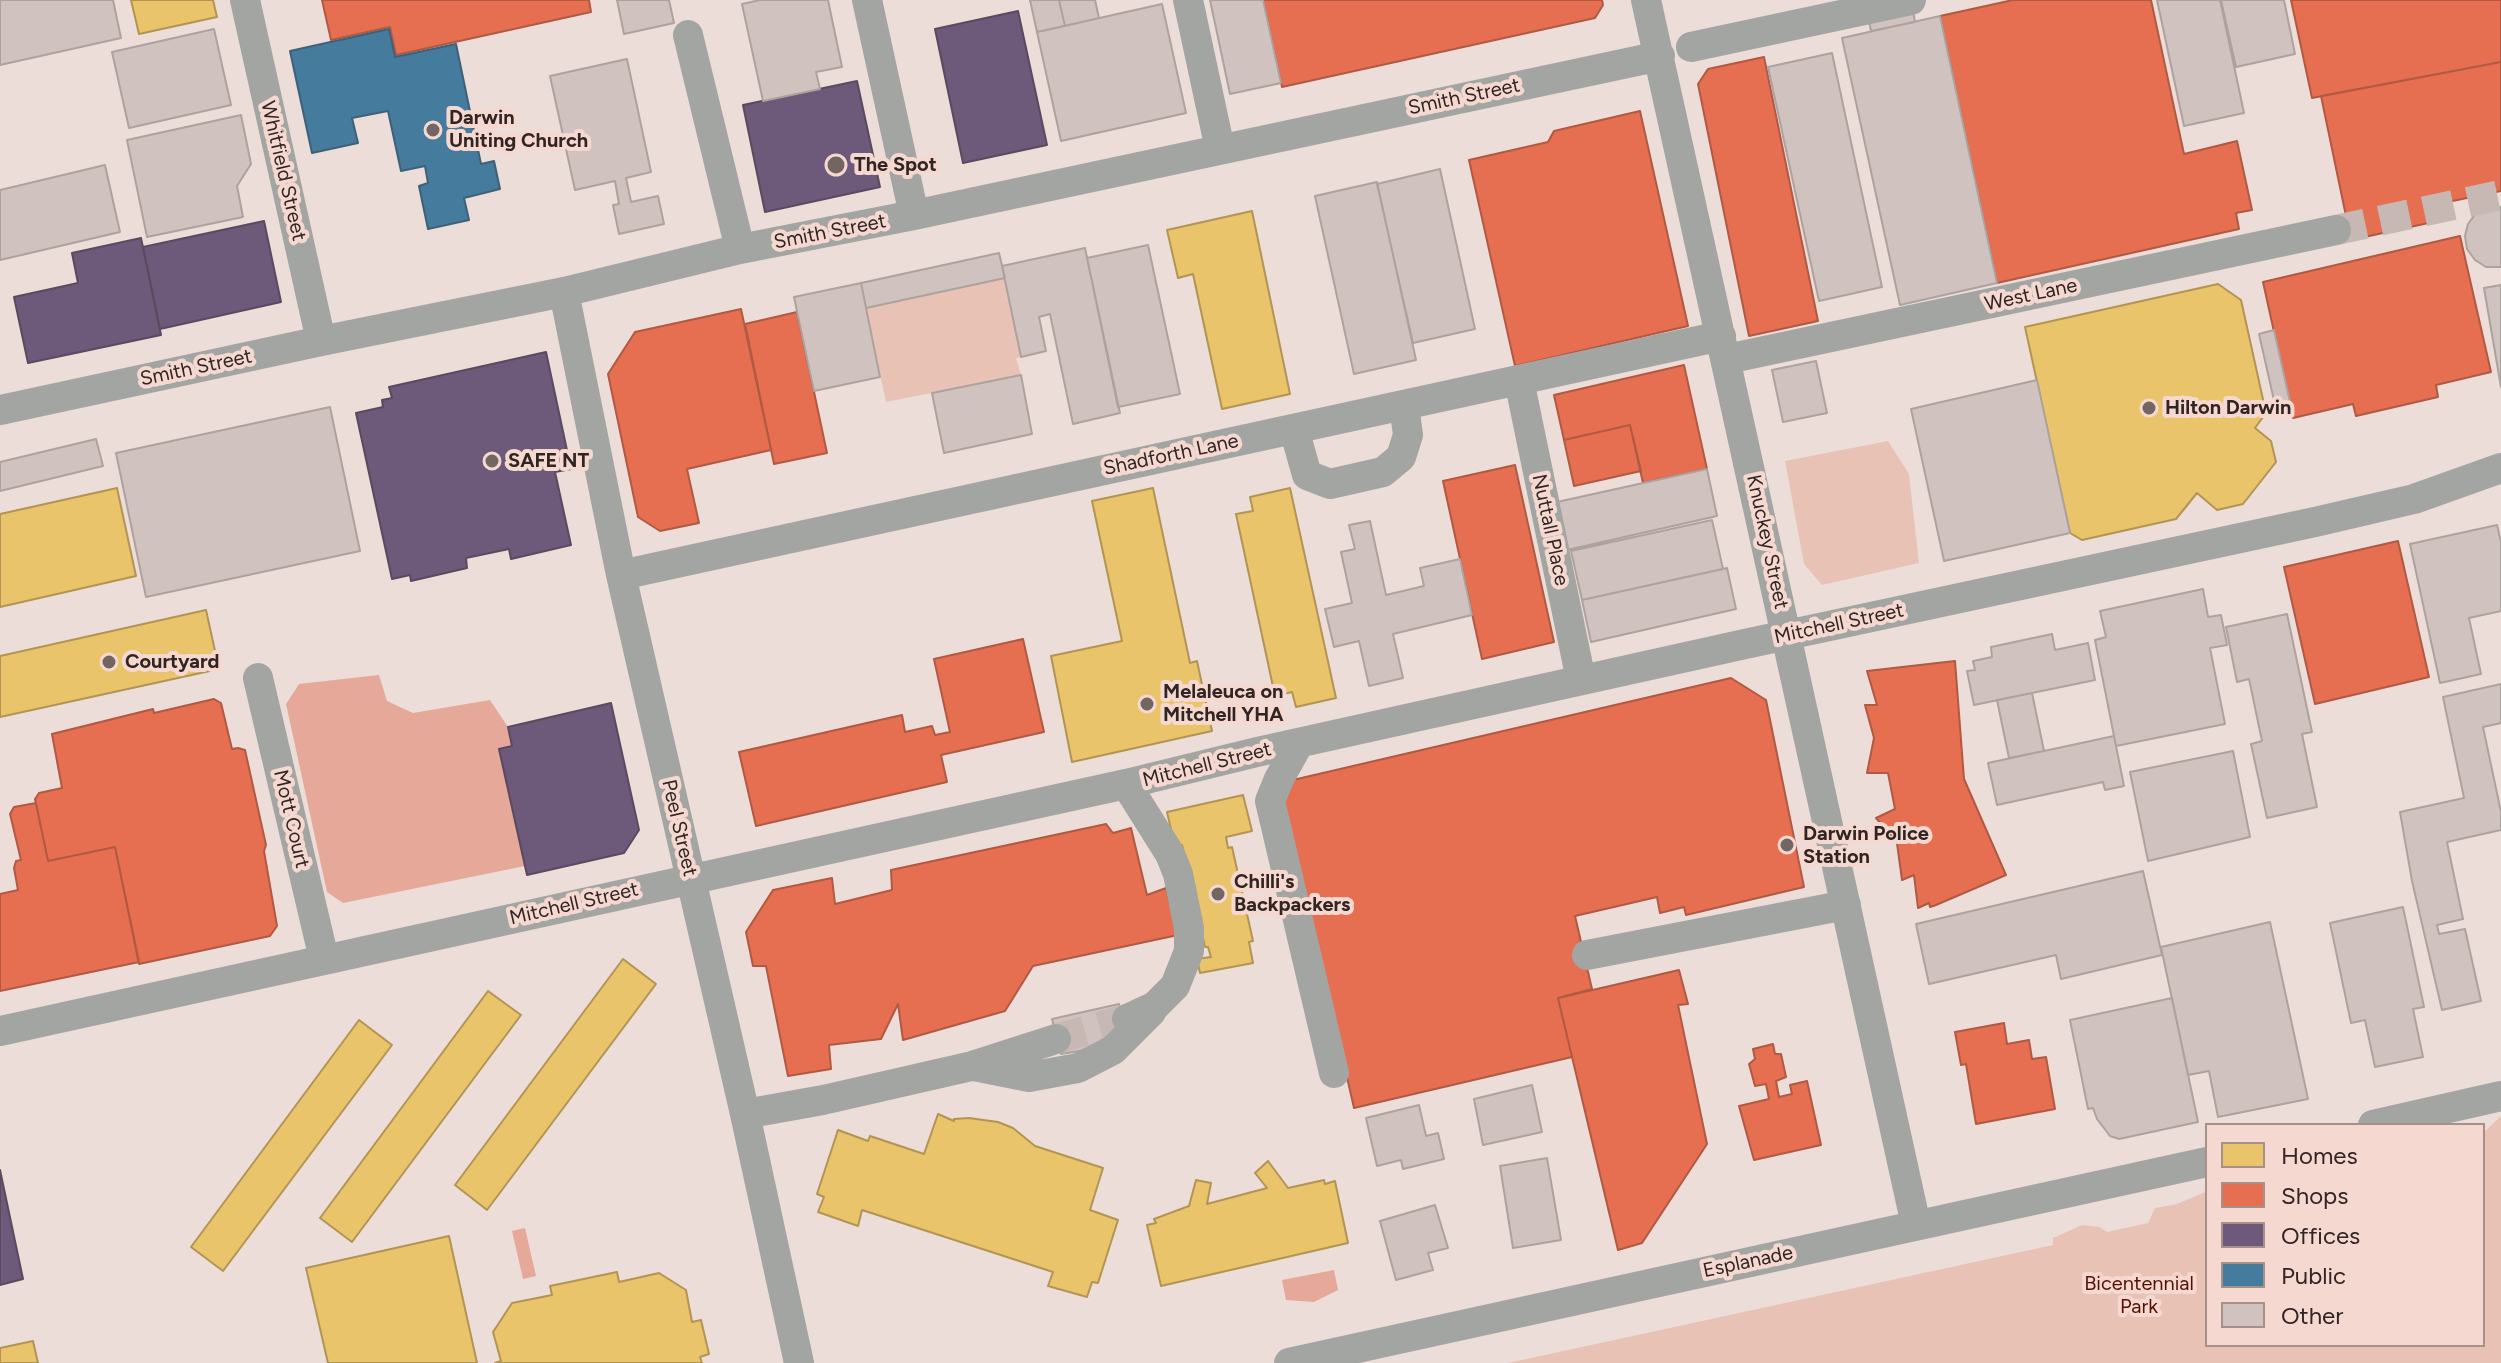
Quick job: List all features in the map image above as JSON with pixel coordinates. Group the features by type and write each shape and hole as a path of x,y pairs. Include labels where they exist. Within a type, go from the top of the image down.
{"street":[{"name":"Whitfield Street","path":"245,0 321,341"},
{"path":"867,0 914,215"},
{"path":"1188,0 1220,149"},
{"name":"Knuckey Street","path":"1646,0 1916,1225"},
{"path":"1691,47 1911,0"},
{"path":"688,35 740,249"},
{"name":"Smith Street","path":"0,410 564,292 740,249 914,215 1660,56"},
{"name":"West Lane","path":"1724,348 2336,230"},
{"name":"Peel Street","path":"564,292 621,575 799,1363"},
{"name":"Shadforth Lane","path":"621,575 1519,380 1724,348"},
{"name":"Nuttall Place","path":"1519,380 1581,680"},
{"path":"1294,429 1307,475 1330,484 1383,472 1401,457 1408,435 1404,405"},
{"name":"Mitchell Street","path":"2414,499 2501,468"},
{"name":"Mitchell Street","path":"0,1031 1126,784 1581,680 2414,499 2501,491"},
{"name":"Mott Court","path":"258,678 324,959"},
{"path":"1299,743 1270,801 1334,1073"},
{"path":"972,1066 1029,1077 1078,1068 1113,1050 1175,986 1189,951 1189,928 1178,874 1170,854 1126,784"},
{"path":"1587,955 1846,905"},
{"path":"1127,1019 1164,999"},
{"path":"745,1114 823,1100 972,1066 1056,1039"},
{"path":"2382,1123 2501,1096"},
{"name":"Esplanade","path":"1289,1363 2205,1162"}],"green space":[{"path":"1005,278 1021,357 1016,358 1021,375 886,402 866,308"},
{"path":"1888,441 1909,474 1919,563 1822,585 1804,564 1785,461"},
{"name":"Bicentennial Park","path":"2501,1116 2501,1363 1508,1363 2053,1245 2053,1238 2082,1225 2100,1227 2107,1232 2148,1223 2155,1208 2177,1204 2205,1192 2205,1347 2485,1347 2485,1131"}],"shaded area":[{"path":"379,675 387,701 413,713 490,700 508,727 512,746 499,749 525,866 343,903 327,892 286,704 299,684"},
{"path":"525,1228 536,1276 523,1279 512,1231"},
{"path":"1334,1270 1338,1290 1314,1302 1286,1300 1282,1280"}],"building: Homes":[{"path":"131,0 213,0 217,17 139,34"},
{"path":"1252,211 1290,394 1222,409 1193,274 1178,278 1167,230"},
{"path":"2218,284 2241,300 2266,413 2255,428 2271,441 2276,462 2243,504 2217,510 2197,493 2176,519 2082,540 2070,533 2025,327"},
{"path":"117,488 136,576 0,607 0,514"},
{"path":"1153,488 1190,663 1197,661 1212,731 1072,762 1051,656 1122,641 1092,501"},
{"path":"1290,488 1336,698 1296,707 1292,692 1275,696 1236,514 1253,511 1250,497"},
{"name":"Courtyard","path":"206,610 219,669 0,717 0,656"},
{"name":"Chilli's Backpackers","path":"1243,795 1252,831 1226,837 1228,848 1232,847 1253,941 1249,942 1253,963 1200,973 1197,959 1211,957 1208,947 1205,947 1182,845 1175,847 1167,812"},
{"path":"623,959 656,984 487,1210 455,1185"},
{"path":"488,991 521,1015 352,1242 320,1218"},
{"path":"359,1020 392,1045 223,1271 191,1247"},
{"path":"938,1114 954,1121 969,1118 998,1122 1013,1128 1035,1146 1103,1168 1090,1210 1118,1220 1098,1283 1092,1282 1087,1297 1048,1286 1053,1272 862,1210 858,1226 818,1212 824,1197 817,1194 838,1130 868,1141 870,1136 924,1154"},
{"path":"1268,1161 1288,1188 1324,1180 1325,1184 1335,1181 1348,1243 1161,1286 1147,1225 1156,1223 1154,1219 1189,1206 1196,1180 1211,1183 1207,1204 1267,1188 1255,1173"},
{"path":"449,1236 477,1363 328,1363 306,1268"},
{"path":"617,1272 619,1282 659,1273 686,1290 692,1322 701,1320 709,1354 700,1357 702,1363 495,1363 501,1361 493,1332 512,1303 552,1295 550,1286"},
{"path":"33,1341 38,1363 0,1363 0,1348"}],"building: Shops":[{"path":"322,0 589,0 591,12 396,55 390,27 331,40"},
{"path":"1263,0 1602,0 1603,5 1595,18 1282,87"},
{"path":"2013,0 2151,0 2184,154 2237,141 2252,210 2236,213 2239,229 1997,283 1940,16"},
{"path":"2291,0 2501,0 2501,62 2312,98"},
{"path":"1764,57 1818,321 1749,336 1698,84 1708,69"},
{"path":"2501,62 2501,191 2438,204 2442,220 2351,240 2321,96"},
{"path":"1640,111 1688,326 1515,366 1469,160 1548,142 1554,131"},
{"path":"2460,236 2491,372 2436,385 2438,397 2356,416 2353,404 2293,418 2263,282"},
{"path":"741,309 771,450 687,469 699,523 660,531 638,517 608,374 635,332"},
{"path":"797,312 827,453 774,464 745,324"},
{"path":"1684,365 1707,469 1643,483 1630,425 1564,440 1554,395"},
{"path":"1630,425 1641,471 1574,486 1564,440"},
{"path":"1515,465 1554,642 1482,659 1443,481"},
{"path":"2398,541 2429,677 2315,704 2284,567"},
{"path":"1023,639 1044,732 941,755 947,782 756,826 739,752 902,715 905,732 932,726 935,735 950,732 934,659"},
{"path":"1955,661 1964,779 2006,875 1936,905 1930,907 1929,903 1918,908 1914,875 1902,880 1897,843 1876,818 1895,809 1888,773 1867,773 1874,738 1865,705 1877,705 1867,671"},
{"path":"1731,678 1766,700 1804,887 1686,915 1684,907 1660,913 1657,897 1575,916 1592,989 1558,998 1572,1057 1354,1108 1280,783"},
{"path":"214,699 221,703 232,749 245,750 266,845 264,851 277,926 270,936 139,964 115,847 48,861 35,799 39,793 62,788 52,734 153,709 154,713"},
{"path":"36,803 48,861 115,847 139,962 0,991 0,894 18,890 14,868 16,861 21,860 10,814 14,807"},
{"path":"1106,824 1113,833 1131,828 1147,895 1166,888 1178,935 1033,966 1005,1011 903,1040 898,1004 881,1039 829,1045 831,1069 788,1076 766,966 753,966 746,932 773,890 832,878 835,904 892,890 891,870"},
{"path":"1679,970 1688,1004 1678,1005 1707,1144 1642,1243 1618,1250 1558,998"},
{"path":"2004,1023 2007,1044 2029,1040 2032,1059 2046,1057 2055,1109 1976,1124 1966,1064 1961,1065 1955,1032"},
{"path":"1773,1044 1775,1054 1781,1054 1786,1077 1776,1081 1779,1097 1792,1094 1790,1085 1807,1081 1821,1145 1754,1160 1739,1106 1769,1099 1766,1084 1755,1086 1749,1064 1755,1059 1753,1049"}],"building: Offices":[{"path":"1018,11 1047,145 963,163 935,29"},
{"path":"857,81 880,187 765,212 743,105"},
{"path":"264,221 281,302 160,329 143,247"},
{"path":"141,238 161,335 28,363 14,297 78,283 72,253"},
{"path":"546,352 571,469 555,472 571,545 511,559 509,549 466,558 467,568 411,581 410,575 392,579 356,413 383,407 382,400 392,398 389,387"},
{"path":"611,703 639,830 624,853 527,875 499,749 512,746 508,727"},
{"path":"0,1170 23,1279 0,1285"}],"building: Public":[{"name":"Darwin Uniting Church","path":"389,29 395,57 456,44 481,164 494,161 500,189 464,198 469,220 428,229 419,186 428,183 425,166 401,171 388,111 352,118 358,143 312,153 290,51"}],"building: Other":[{"path":"0,0 113,0 121,38 0,65"},
{"path":"617,0 669,0 674,23 624,34"},
{"path":"760,0 828,0 842,67 816,72 820,89 763,101 742,4"},
{"path":"1030,0 1059,0 1065,26 1037,32"},
{"path":"1059,0 1095,0 1099,18 1065,26"},
{"path":"1210,0 1263,0 1281,83 1230,94"},
{"path":"2157,0 2220,0 2244,113 2184,126"},
{"path":"2221,0 2284,0 2295,54 2236,67"},
{"path":"1162,4 1186,113 1061,141 1037,32"},
{"path":"1912,6 1915,22 1871,31 1868,17"},
{"path":"1940,16 1997,283 1900,305 1842,38"},
{"path":"214,29 231,105 129,128 112,52"},
{"path":"1832,53 1882,287 1819,301 1768,67"},
{"path":"627,59 651,172 626,178 631,202 658,196 664,224 619,234 613,205 619,204 615,181 575,190 550,76"},
{"path":"241,115 251,164 237,186 243,217 147,237 127,140"},
{"path":"105,165 120,232 0,260 0,190"},
{"path":"1440,169 1475,329 1413,343 1377,184"},
{"path":"1377,182 1416,360 1354,374 1315,196"},
{"path":"2488,207 2501,207 2501,267 2486,267 2475,260 2467,249 2465,236 2468,224 2476,213"},
{"path":"1148,245 1180,394 1118,407 1087,258"},
{"path":"1085,248 1120,413 1073,424 1050,314 1039,317 1046,351 1021,357 1002,266"},
{"path":"999,253 1005,278 866,308 861,283"},
{"path":"861,283 880,377 814,391 794,297"},
{"path":"2501,285 2501,387 2484,288"},
{"path":"2274,330 2290,402 2275,405 2259,334"},
{"path":"1816,361 1827,413 1783,422 1772,370"},
{"path":"1021,375 1032,434 944,453 932,393"},
{"path":"2037,380 2070,533 1944,561 1911,409"},
{"path":"330,407 360,551 146,597 116,453"},
{"path":"96,439 103,466 0,491 0,462"},
{"path":"1707,469 1717,516 1567,550 1557,502"},
{"path":"1712,520 1723,569 1582,600 1571,551"},
{"path":"1370,521 1386,595 1424,586 1420,568 1460,559 1472,615 1393,634 1403,678 1369,686 1359,641 1334,647 1325,609 1352,603 1341,552 1355,549 1349,525"},
{"path":"2497,525 2501,542 2501,611 2469,618 2481,674 2440,683 2410,544"},
{"path":"1727,568 1736,609 1591,642 1582,600"},
{"path":"2203,589 2208,617 2221,615 2227,645 2210,648 2225,724 2116,746 2095,640 2106,637 2100,611"},
{"path":"2287,614 2312,732 2302,734 2317,807 2267,818 2251,744 2262,741 2249,679 2237,682 2226,627"},
{"path":"2052,634 2055,650 2088,643 2095,680 1974,705 1967,671 1975,670 1973,661 1992,657 1991,647"},
{"path":"2501,684 2501,723 2483,727 2501,812 2501,830 2447,842 2463,919 2437,925 2439,934 2465,929 2481,1001 2442,1010 2412,881 2400,812 2464,798 2443,697"},
{"path":"2032,693 2044,751 2009,758 1997,700"},
{"path":"2114,736 2124,786 2105,790 2103,782 1997,805 1988,763"},
{"path":"2233,751 2250,837 2148,861 2130,772"},
{"path":"2143,871 2162,955 2061,979 2056,955 1929,984 1916,924"},
{"path":"2403,907 2424,1007 2413,1009 2423,1057 2375,1067 2365,1020 2351,1023 2330,923"},
{"path":"2270,922 2308,1099 2218,1117 2209,1071 2188,1075 2161,947"},
{"path":"2172,998 2198,1122 2119,1139 2110,1136 2093,1108 2088,1109 2070,1020"},
{"path":"1119,1004 1124,1028 1085,1050 1061,1054 1052,1019"},
{"path":"1532,1085 1542,1132 1483,1145 1474,1099"},
{"path":"1419,1105 1426,1136 1438,1133 1444,1159 1403,1169 1401,1160 1377,1166 1366,1118"},
{"path":"1547,1158 1561,1240 1513,1248 1500,1166"},
{"path":"1435,1205 1448,1248 1428,1253 1433,1270 1396,1280 1380,1221"}],"tunnel":[{"path":"2336,230 2501,195"},
{"path":"1056,1039 1127,1019"}],"place":[{"name":"Darwin Uniting Church","path":"433,130"},
{"name":"The Spot","path":"836,165"},
{"name":"Hilton Darwin","path":"2149,408"},
{"name":"SAFE NT","path":"492,461"},
{"name":"Courtyard","path":"109,662"},
{"name":"Melaleuca on Mitchell YHA","path":"1147,704"},
{"name":"Darwin Police Station","path":"1787,845"},
{"name":"Chilli's Backpackers","path":"1218,894"}]}
